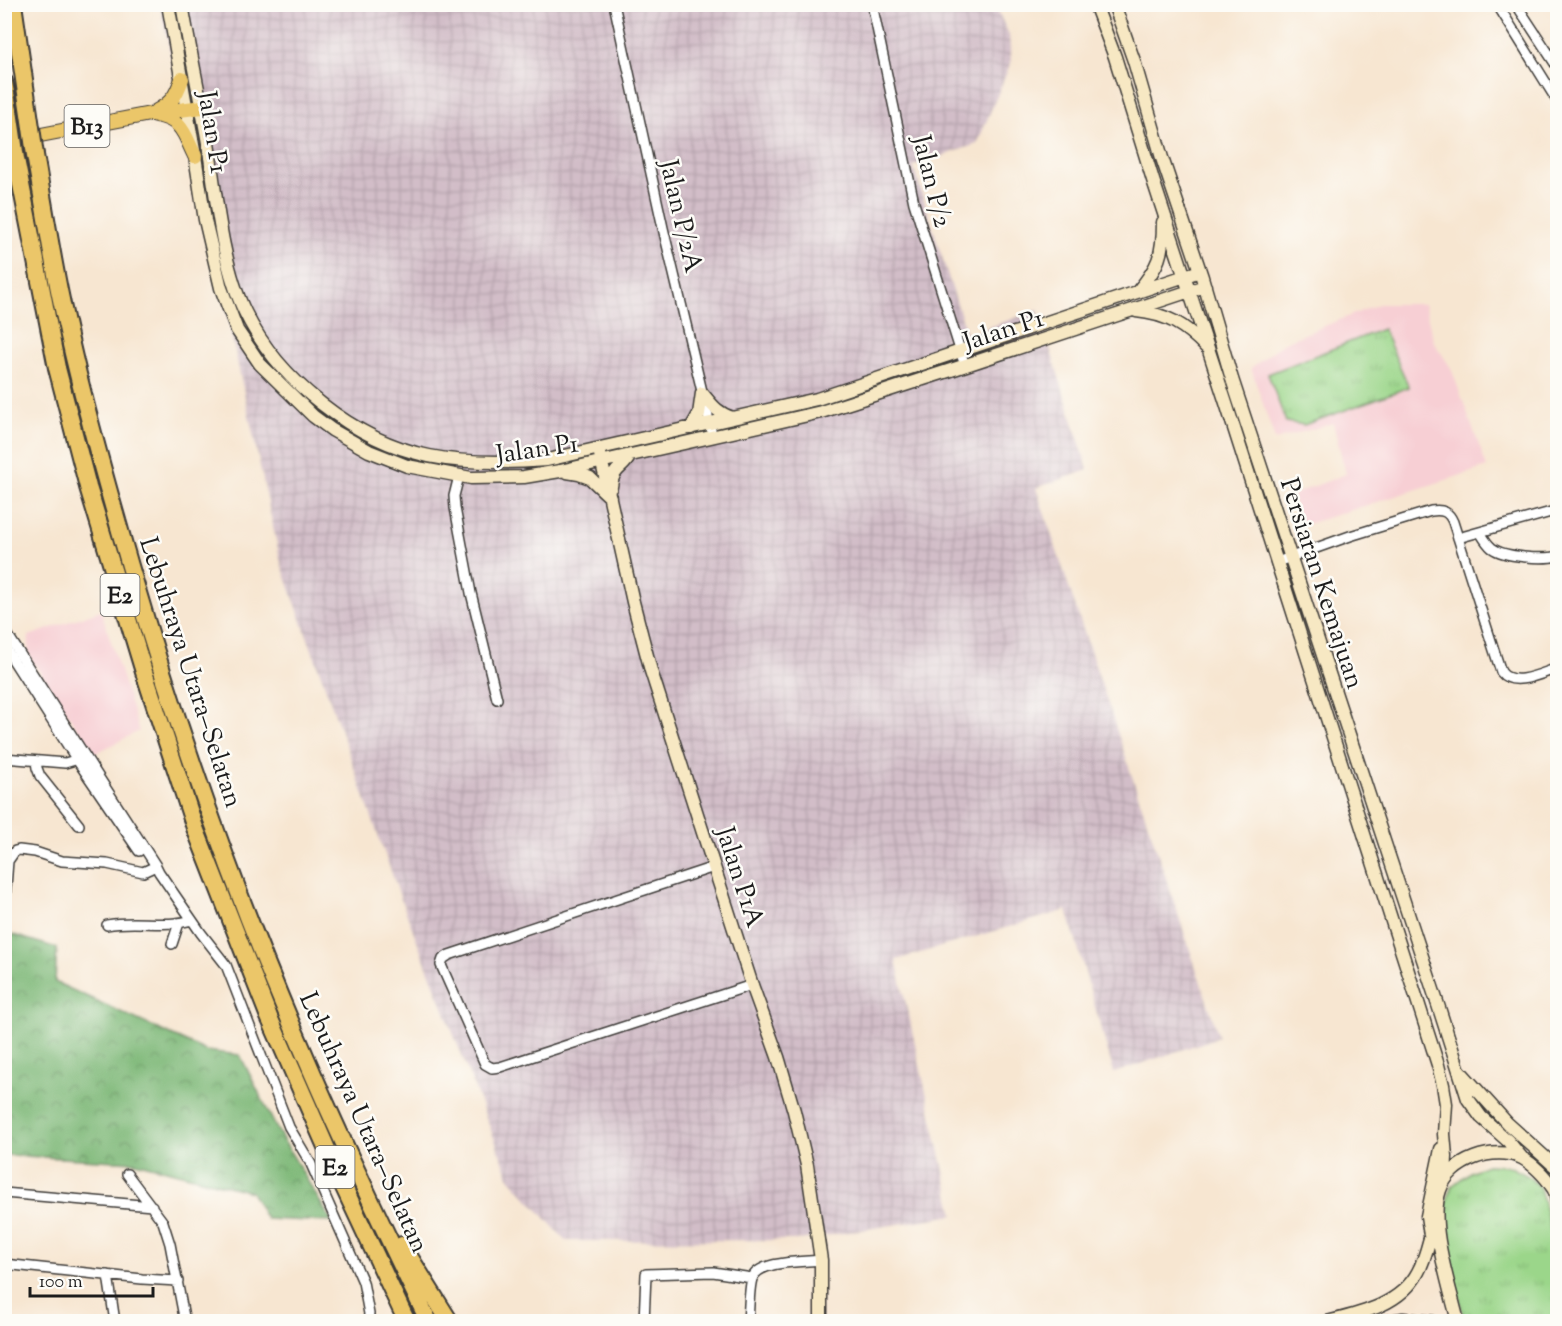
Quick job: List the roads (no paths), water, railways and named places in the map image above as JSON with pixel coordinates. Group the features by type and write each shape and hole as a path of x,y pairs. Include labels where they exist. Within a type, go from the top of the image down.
{"highway":[{"name":"Lebuhraya Utara–Selatan","path":"13,4 35,155 59,289 102,469 157,656 212,822 278,992 358,1176 429,1322"},
{"name":"Lebuhraya Utara–Selatan","path":"4,82 16,159 57,368 88,487 144,672 195,828 269,1017 341,1181 407,1322"},
{"path":"358,1176 450,1322"}],"main road":[{"name":"Jalan P1","path":"168,4 205,220 221,288 237,330 260,364 313,416 352,443 407,466 471,478 524,477 560,471 601,455 691,428 711,429 821,412 1205,286"},
{"name":"Jalan P1","path":"182,4 227,258 245,312 263,342 284,370 334,413 366,432 427,456 484,463 630,455 711,429 734,418 817,399 1200,271"},
{"name":"Persiaran Kemajuan","path":"1095,4 1115,57 1438,1065 1446,1104 1444,1134 1446,1157 1445,1179 1437,1200 1436,1217"},
{"name":"Persiaran Kemajuan","path":"1114,4 1205,286 1232,379 1468,1099 1489,1125 1556,1190"},
{"path":"150,114 164,107 174,98 182,79"},
{"name":"B13","path":"4,138 25,138 150,114 202,107"},
{"path":"150,114 171,118 178,124 195,156"},
{"path":"1137,292 1150,277 1160,259 1163,244 1162,209"},
{"path":"1130,311 1159,315 1179,323 1209,350"},
{"path":"702,393 721,414 734,418"},
{"path":"691,428 699,414 702,393"},
{"name":"Jalan P1A","path":"601,455 633,602 651,671 794,1111 807,1165 821,1260 821,1322"},
{"path":"610,497 613,474 628,460 630,455"},
{"path":"560,471 590,478 610,497"},
{"path":"1457,1067 1507,1123 1557,1169"},
{"path":"1430,1236 1427,1216 1444,1134"},
{"path":"1445,1179 1464,1163 1482,1156 1501,1154 1522,1158"},
{"path":"1556,1190 1557,1204"},
{"path":"1327,1322 1376,1308 1400,1293 1417,1275 1436,1217"},
{"path":"1436,1217 1439,1241 1458,1322"},
{"path":"1385,1322 1412,1320 1433,1322"}],"street":[{"name":"Jalan P/2A","path":"614,4 663,228 711,429"},
{"name":"Jalan P/2","path":"872,4 914,203 965,366"},
{"path":"1497,4 1557,102"},
{"path":"1516,4 1557,68"},
{"path":"459,476 454,496 455,508 471,593 497,699"},
{"path":"1277,562 1350,536 1437,510 1447,512 1451,517 1501,672 1508,678 1519,679 1557,668"},
{"path":"1458,538 1557,510"},
{"path":"1480,532 1488,544 1499,551 1534,558 1557,556"},
{"path":"4,629 81,758"},
{"path":"4,646 155,869 226,965 289,1126 311,1164 363,1282 369,1314 368,1322"},
{"path":"4,759 65,763 81,758"},
{"path":"36,761 40,776 79,825"},
{"path":"5,900 6,861 19,850 35,852 62,861 107,864 143,872 155,869"},
{"path":"714,867 449,955 443,959 441,965 485,1064 492,1068 752,985"},
{"path":"106,925 120,922 179,923 192,920"},
{"path":"172,944 179,923"},
{"path":"127,1174 163,1222 178,1281 185,1322"},
{"path":"4,1193 152,1206"},
{"path":"748,1322 752,1278 759,1269 778,1264 821,1260"},
{"path":"4,1264 178,1281"},
{"path":"644,1322 646,1274 713,1272 752,1278"},
{"path":"108,1275 115,1322"}]}
